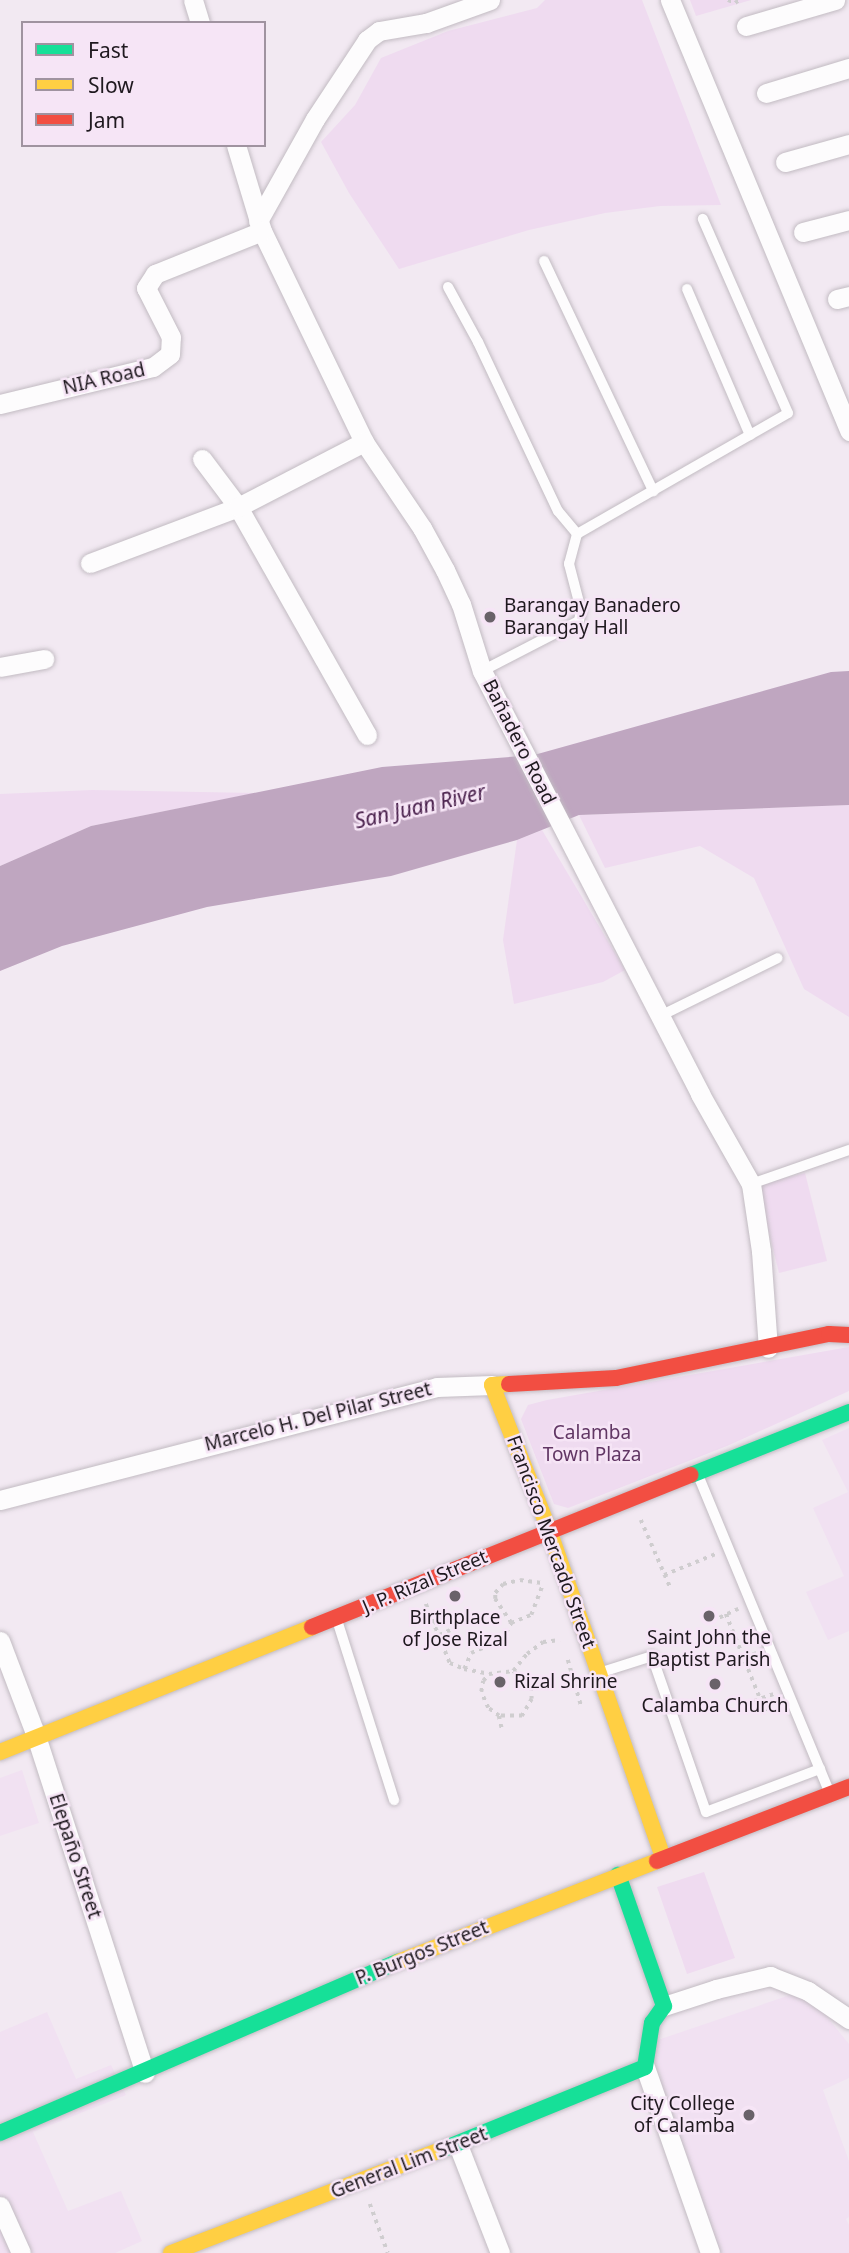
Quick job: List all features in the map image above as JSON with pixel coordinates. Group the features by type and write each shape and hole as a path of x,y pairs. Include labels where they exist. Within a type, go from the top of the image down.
{"main road":[{"name":"Marcelo H. Del Pilar Street","path":"492,1385 616,1378 829,1334 849,1335"},
{"name":"Francisco Mercado Street","path":"492,1385 549,1530 663,1858"},
{"name":"J. P. Rizal Street","path":"0,1752 849,1412"},
{"name":"P. Burgos Street","path":"0,2133 145,2073 390,1965 849,1787"},
{"path":"618,1875 664,2006 652,2023 645,2067"},
{"name":"General Lim Street","path":"171,2253 458,2145 645,2067"}],"street":[{"path":"194,0 199,21"},
{"path":"260,226 315,119 367,40 379,31 426,23 490,0"},
{"path":"670,0 849,431"},
{"path":"746,26 835,0"},
{"path":"766,93 849,68"},
{"path":"785,162 849,144"},
{"name":"Bañadero Road","path":"237,147 260,226 364,442 422,528 445,570 461,604 482,671 660,1016 751,1184 761,1251 768,1348"},
{"path":"803,232 849,220"},
{"name":"NIA Road","path":"0,404 153,367 170,354 171,337 146,288 155,274 260,226"},
{"path":"90,563 238,507 364,442"},
{"path":"202,459 238,507 367,735"},
{"path":"0,667 44,659"},
{"name":"Marcelo H. Del Pilar Street","path":"0,1500 437,1387 492,1385"},
{"name":"Elepaño Street","path":"0,1641 36,1736 145,2073"},
{"path":"664,2006 716,1989 770,1976 808,1991 849,2020"},
{"path":"645,2067 710,2253"},
{"path":"458,2145 500,2253"},
{"path":"0,2206 21,2253"}],"lane":[{"path":"482,671 579,621 581,610 569,564 577,534 788,413 702,219"},
{"path":"544,261 653,491"},
{"path":"448,287 478,342 558,511 577,534"},
{"path":"687,289 750,435"},
{"path":"660,1016 778,958"},
{"path":"751,1184 849,1150"},
{"path":"696,1472 831,1794"},
{"path":"337,1619 394,1800"},
{"path":"599,1673 652,1656 706,1812 820,1769"}],"path":[{"path":"728,0 735,3 739,0"},
{"path":"630,1498 671,1588"},
{"path":"664,1575 728,1549"},
{"path":"511,1623 507,1613 498,1606 495,1593 503,1584 520,1580 544,1584 549,1590"},
{"path":"464,1669 471,1653 502,1640 511,1623 531,1615 544,1584"},
{"path":"419,1585 450,1663 489,1674 513,1671 522,1676 531,1688 532,1699 522,1716 499,1716 488,1708 481,1692 483,1681 489,1674"},
{"path":"712,1621 751,1603"},
{"path":"726,1614 766,1713"},
{"path":"433,1623 445,1618"},
{"path":"560,1627 560,1640 564,1648"},
{"path":"438,1636 450,1630"},
{"path":"513,1671 527,1654 543,1642 560,1640"},
{"path":"729,1663 770,1648"},
{"path":"568,1655 581,1705"},
{"path":"746,1704 787,1688"},
{"path":"499,1716 502,1729"},
{"path":"362,2182 387,2253"}],"shaded area":[{"path":"849,1428 849,1631 828,1640 806,1592 844,1576 813,1508 848,1492 822,1440"},
{"path":"22,1770 39,1823 0,1836 0,1778"},
{"name":"City College of Calamba","path":"805,1990 849,2044 849,2078 823,2090 849,2161 849,2217 846,2219 849,2225 849,2253 717,2253 655,2087 661,2078 649,2043"},
{"path":"47,2012 76,2079 111,2065 126,2095 33,2132 68,2211 121,2191 142,2241 115,2253 0,2253 0,2032"}],"green space":[{"path":"545,0 642,0 721,205 660,206 605,213 529,230 399,269 349,193 321,142 355,105 381,58 448,31 537,8"},
{"path":"690,0 751,0 696,16"},
{"path":"92,790 255,793 91,826 0,866 0,794"},
{"path":"849,805 849,1017 804,989 754,878 700,846 605,868 579,815"},
{"path":"542,830 625,970 603,982 514,1004 503,940 517,840"},
{"path":"805,1173 827,1261 779,1273 757,1185"},
{"name":"Calamba Town Plaza","path":"849,1347 849,1391 727,1446 568,1508 554,1504 521,1419 528,1405 547,1400"},
{"path":"704,1872 735,1958 687,1974 657,1887"}],"water":[{"name":"San Juan River","path":"849,671 849,805 579,815 517,840 391,876 207,907 62,946 0,971 0,866 91,826 382,767 534,755 831,672"}],"traffic: fast":[{"path":"691,1475 849,1412"},
{"path":"441,2150 645,2067 652,2023 664,2006 618,1875"},
{"path":"0,2133 398,1962"}],"traffic: slow":[{"path":"509,1384 492,1385 549,1530 663,1858"},
{"path":"0,1752 312,1627"},
{"path":"398,1962 657,1861"},
{"path":"171,2253 441,2150"}],"traffic: jam":[{"path":"509,1384 616,1378 829,1334 849,1335"},
{"path":"312,1627 691,1475"},
{"path":"657,1861 849,1787"}],"place":[{"name":"Barangay Banadero Barangay Hall","path":"490,617"},
{"name":"Birthplace of Jose Rizal","path":"455,1596"},
{"name":"Saint John the Baptist Parish","path":"709,1616"},
{"name":"Rizal Shrine","path":"500,1682"},
{"name":"Calamba Church","path":"715,1684"},
{"name":"City College of Calamba","path":"749,2115"}]}
